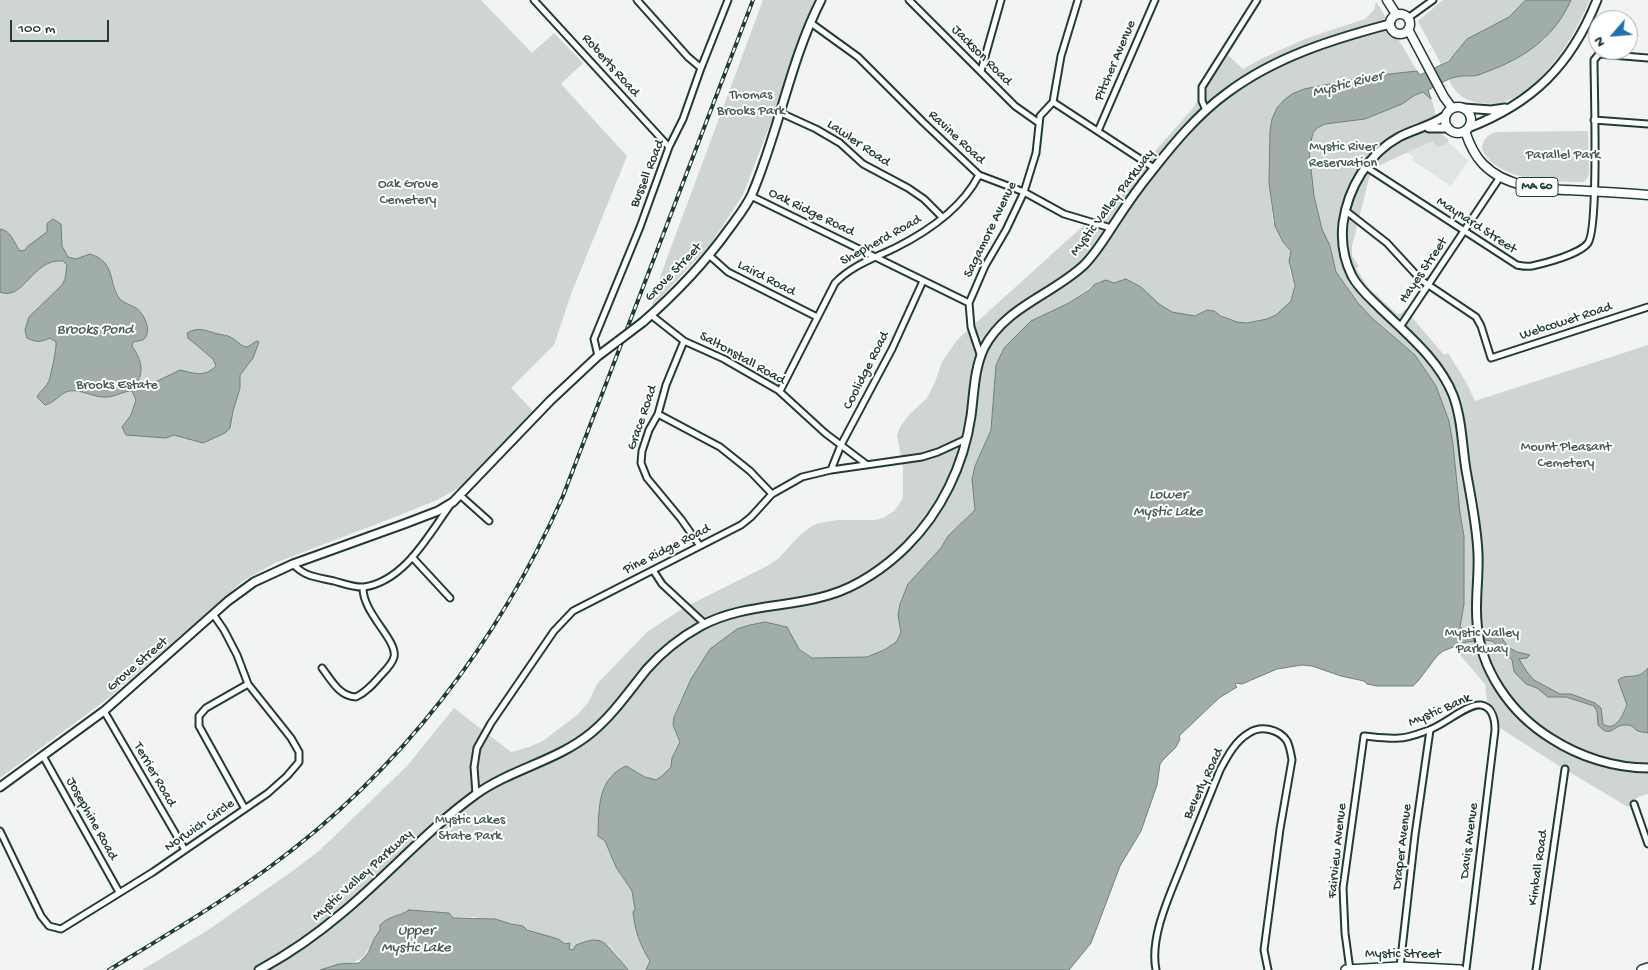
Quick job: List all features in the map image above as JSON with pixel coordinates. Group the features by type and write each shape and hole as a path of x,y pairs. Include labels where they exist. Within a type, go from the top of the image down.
{"highway":[{"name":"Mystic Street","path":"1349,970 1400,967 1460,970"},
{"path":"1642,970 1648,968"}],"main road":[{"name":"Grove Street","path":"0,787 104,711 213,614 254,582 292,564 438,511 453,502 461,496 505,446 550,401 598,356 651,315 710,256 751,196 781,113 802,44 821,0"},
{"path":"1387,0 1396,14"},
{"path":"1596,0 1583,30 1562,63 1539,87 1510,107 1466,130 1457,133 1448,128 1440,127 1421,129 1404,134 1376,154 1353,189 1343,222 1343,241 1349,269 1361,289 1428,356 1452,394 1460,418 1463,452 1477,539 1477,628 1488,667 1502,691 1524,718 1544,735 1594,759 1631,768 1648,768"},
{"path":"1409,31 1404,34 1398,33 1392,29 1390,19 1396,14 1402,14 1408,18 1411,24 1409,31 1439,89 1452,108"},
{"name":"Mystic Valley Parkway","path":"259,970 301,945 342,914 441,823 476,794 512,773 566,750 590,734 661,655 683,637 705,624 748,609 830,595 871,575 907,546 932,515 954,476 966,440 981,357 990,338 1003,323 1028,303 1080,268 1092,256 1154,168 1206,110 1237,85 1284,59 1329,42 1390,24"},
{"path":"1421,129 1445,116 1452,108 1491,110 1510,107"},
{"name":"MA 60","path":"1464,108 1470,117 1470,123 1466,130 1475,154 1485,166 1500,177 1530,186 1648,195"},
{"path":"1445,116 1445,123 1448,128"}],"street":[{"name":"Roberts Road","path":"534,0 669,147"},
{"path":"636,0 688,57 701,68"},
{"name":"Bussell Road","path":"598,356 594,339 640,227 669,147 683,120 728,0"},
{"name":"Jackson Road","path":"909,0 1015,106 1039,123"},
{"path":"981,71 1001,0"},
{"name":"Sagamore Avenue","path":"981,357 971,327 969,304 985,266 1006,230 1024,192 1036,153 1040,116 1053,102 1061,56 1078,0"},
{"name":"Pitcher Avenue","path":"1098,131 1155,0"},
{"path":"1206,110 1202,101 1202,87 1256,0"},
{"path":"1408,18 1433,0"},
{"name":"Ravine Road","path":"811,23 858,57 979,175 1024,192 1064,214 1111,228"},
{"path":"1594,192 1594,60 1599,54 1648,58"},
{"path":"1053,102 1154,168"},
{"name":"Lawler Road","path":"781,113 840,143 863,164 908,188 942,217"},
{"path":"1594,120 1648,124"},
{"name":"Maynard Street","path":"1366,167 1516,265 1525,267 1574,252 1583,248 1589,242 1593,223 1594,192"},
{"name":"Shepherd Road","path":"780,391 835,283 849,271 922,233 964,197 979,175"},
{"name":"Hayes Street","path":"1400,327 1500,177"},
{"name":"Oak Ridge Road","path":"751,196 969,304"},
{"path":"1346,211 1388,243 1415,275 1428,285"},
{"name":"Laird Road","path":"710,256 728,272 817,317"},
{"name":"Coolidge Road","path":"831,470 841,445 892,348 923,282"},
{"name":"Webcowet Road","path":"1428,285 1476,317 1481,326 1491,358 1648,307"},
{"name":"Saltonstall Road","path":"651,315 684,341 724,359 780,391 825,433 866,464"},
{"name":"Grace Road","path":"684,341 666,385 658,414 649,430 642,451 641,463 647,478 681,519 700,546"},
{"path":"658,414 720,447 750,472 772,494"},
{"name":"Pine Ridge Road","path":"476,794 474,767 477,748 491,723 554,631 573,611 741,525 772,494 802,477 866,464 922,457 966,440"},
{"path":"461,496 489,521"},
{"name":"Grove Street","path":"363,587 384,580 398,571 412,557 453,502"},
{"path":"412,557 450,598"},
{"path":"292,564 302,574 363,587 362,596 366,605 392,646 394,657 391,664 374,684 356,697 345,696 322,668"},
{"path":"652,570 662,584 705,624"},
{"name":"Norwich Circle","path":"0,831 41,916 49,926 61,929 185,850 268,794 288,776 299,762 299,752 248,684 237,655 213,614"},
{"path":"245,809 199,726 199,716 206,708 248,684"},
{"name":"Mystic Bank","path":"1364,736 1400,738 1430,730 1465,709 1474,706 1483,706 1492,714"},
{"name":"Terrier Road","path":"104,711 185,850"},
{"name":"Davis Avenue","path":"1466,970 1495,730 1492,714"},
{"name":"Beverly Road","path":"1156,970 1156,943 1162,917 1220,770 1232,749 1249,732 1270,729 1279,733 1286,741 1292,760 1280,829 1264,950 1268,970"},
{"name":"Draper Avenue","path":"1400,967 1415,835 1430,730"},
{"name":"Fairview Avenue","path":"1349,970 1343,888 1364,736"},
{"name":"Josephine Road","path":"43,756 119,892"},
{"name":"Kimball Road","path":"1536,970 1565,769"},
{"path":"1634,804 1646,833 1648,844"}],"shaded area":[{"path":"1441,137 1468,161 1451,186 1412,160 1414,157 1407,152"}],"green space":[{"name":"Oak Grove Cemetery","path":"0,0 481,0 532,53 554,33 583,63 561,84 627,156 571,294 554,345 511,388 533,411 462,486 437,500 275,563 243,581 110,697 0,778"},
{"name":"Thomas Brooks Park","path":"763,0 814,0 743,195 710,245 652,307 660,277"},
{"path":"1443,0 1526,0 1509,17 1467,39 1454,56 1441,64 1418,21"},
{"path":"1571,0 1590,0 1565,47 1549,68 1527,90 1508,101 1490,104 1465,99 1454,89 1449,80 1457,76 1466,77 1495,69 1544,40"},
{"name":"Mystic Lakes State Park","path":"1376,1 1417,71 1371,76 1319,86 1272,119 1269,147 1269,183 1273,221 1283,242 1291,250 1289,266 1294,290 1291,302 1286,308 1270,318 1243,323 1230,320 1212,311 1206,311 1198,315 1183,315 1171,312 1127,287 1099,281 1069,303 1031,321 1004,348 996,365 991,430 975,466 972,479 975,510 948,536 941,548 908,584 900,604 899,623 901,632 895,643 867,657 812,658 765,622 735,632 723,639 706,657 680,702 673,725 680,742 672,758 671,767 656,780 645,777 637,771 611,776 601,798 598,836 605,841 616,867 632,891 635,925 650,961 646,970 628,970 609,945 595,940 576,945 574,951 569,949 570,943 565,945 555,939 532,932 523,926 474,917 453,918 449,913 409,910 384,921 380,925 379,931 369,949 359,960 320,970 142,970 208,930 319,851 407,766 454,708 511,752 543,741 577,715 588,703 597,684 647,632 685,607 769,565 779,558 799,536 812,526 838,520 875,520 883,518 894,511 902,500 903,495 903,467 897,435 908,416 927,398 942,362 957,340 1083,226 1097,229 1149,158 1193,108 1228,55 1243,69 1307,38 1365,19 1374,10"},
{"path":"1423,92 1430,98 1431,96 1440,133 1448,139 1448,143 1437,147 1432,141 1378,166 1369,178 1352,246 1352,256 1359,266 1356,268 1368,287 1397,314 1402,313 1405,309 1444,355 1448,353 1475,401 1648,345 1648,794 1638,797 1628,807 1500,728 1495,711 1487,701 1485,684 1453,647 1463,614 1464,536 1449,421 1436,386 1415,355 1372,318 1358,303 1336,272 1330,246 1322,229 1314,196 1309,150 1313,133 1317,128 1325,124 1365,119 1402,104"},
{"name":"Parallel Park","path":"1588,131 1589,174 1583,182 1542,180 1512,174 1499,168 1489,160 1482,149 1486,138 1496,132"}],"water":[{"name":"Lower Mystic Lake","path":"1526,0 1571,0 1555,27 1533,48 1521,56 1478,75 1459,76 1445,81 1428,90 1431,99 1423,92 1402,104 1365,119 1325,124 1317,128 1313,133 1309,150 1314,196 1336,272 1358,303 1372,318 1415,355 1436,386 1449,421 1464,536 1464,604 1460,627 1473,632 1499,634 1508,647 1517,652 1530,655 1527,658 1519,659 1534,680 1560,694 1571,694 1595,703 1601,708 1603,724 1608,726 1612,726 1618,721 1627,705 1618,680 1640,675 1648,668 1648,733 1637,731 1628,725 1622,725 1609,731 1602,729 1598,725 1597,711 1594,706 1566,697 1548,697 1537,688 1526,684 1514,671 1512,660 1504,650 1492,641 1466,642 1443,651 1413,686 1377,686 1312,666 1302,665 1277,669 1242,684 1236,683 1237,687 1219,698 1179,736 1180,739 1176,747 1160,764 1157,785 1141,831 1120,866 1091,943 1069,970 646,970 650,961 635,925 632,891 616,867 605,841 598,836 600,805 605,787 610,779 626,766 645,777 656,780 671,767 672,758 680,742 673,725 674,717 691,679 710,649 737,629 765,622 787,627 799,649 812,658 867,657 895,643 901,632 898,615 900,604 908,584 941,548 948,536 975,510 972,479 975,466 991,430 996,365 1004,348 1031,321 1069,303 1095,284 1106,280 1114,283 1126,279 1141,287 1159,304 1172,312 1195,316 1207,310 1214,311 1237,322 1247,323 1276,315 1291,301 1295,286 1289,261 1291,251 1283,242 1275,226 1269,183 1270,131 1272,119 1277,108 1292,94 1304,89 1371,76 1417,71 1420,75 1449,61 1467,39 1509,17"},
{"name":"Brooks Pond","path":"53,219 61,224 62,246 68,257 76,259 90,254 104,262 108,267 119,298 139,310 144,317 148,331 147,336 143,340 133,342 132,346 141,368 137,383 141,389 180,370 203,373 212,370 216,366 213,359 188,338 187,333 191,331 202,330 227,336 247,347 257,341 259,342 253,358 240,375 240,388 230,428 225,433 203,443 174,435 166,438 126,435 122,427 131,415 136,400 132,391 115,396 100,397 78,391 69,391 45,405 37,397 49,381 56,342 50,338 39,341 30,340 27,338 25,330 29,317 62,285 67,265 63,261 52,262 43,266 16,291 0,292 0,229 10,234 20,251 25,250 47,232 47,224"},
{"name":"Upper Mystic Lake","path":"409,910 449,913 453,918 495,919 523,926 527,930 558,939 565,944 570,943 569,949 573,950 576,945 582,943 592,940 600,941 608,946 628,970 320,970 339,964 359,963 368,953 380,930 380,925 387,919"}],"railway":[{"path":"109,970 231,894 271,866 318,829 362,789 403,746 476,653 508,602 537,550 563,496 753,0"}],"water label":[{"name":"Mystic River","path":"1348,85"}],"park label":[{"name":"Mystic River Reservation","path":"1343,156"},
{"name":"Brooks Estate","path":"117,386"},
{"name":"Mount Pleasant Cemetery","path":"1566,456"}]}
